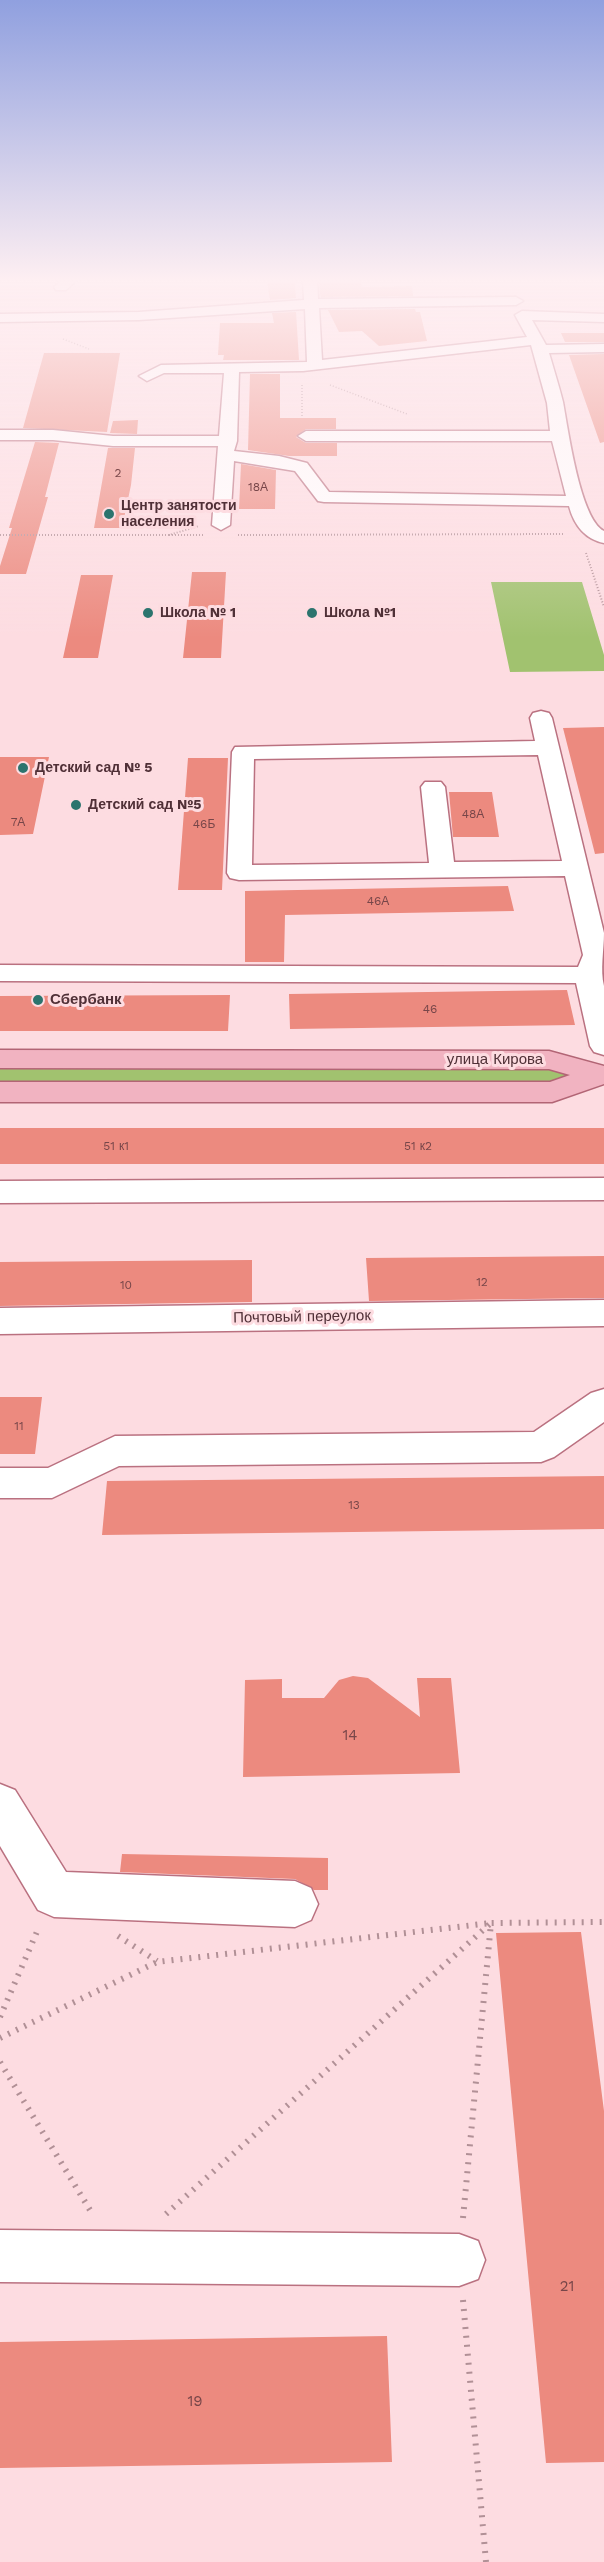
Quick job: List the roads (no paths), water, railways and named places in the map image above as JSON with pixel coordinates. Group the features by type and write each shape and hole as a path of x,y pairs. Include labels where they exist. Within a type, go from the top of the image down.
{"main road":[{"name":"улица Кирова","path":"0,1059 549,1060 602,1075"},
{"name":"улица Кирова","path":"0,1092 552,1092 602,1075"}],"street":[{"path":"225,530 230,399"},
{"path":"553,399 559,436 577,501 581,528"},
{"path":"0,435 53,435 228,448 301,467 324,497 344,500 577,501"},
{"path":"306,436 559,436"},
{"path":"581,528 604,521"},
{"path":"581,528 604,538"},
{"path":"541,718 596,955 588,975 604,1046"},
{"path":"549,748 243,752 239,873 576,868"},
{"path":"433,787 442,870"},
{"path":"0,973 588,975"},
{"path":"0,1192 604,1189"},
{"name":"Почтовый переулок","path":"0,1321 604,1313"},
{"path":"0,1483 52,1483 115,1451 541,1447 604,1403"},
{"path":"0,1806 54,1894 295,1904"},
{"path":"0,2256 459,2260"}],"place":[{"name":"Центр занятости населения","path":"109,514"},
{"name":"Школа № 1","path":"148,613"},
{"name":"Школа №1","path":"312,613"},
{"name":"Детский сад № 5","path":"23,768"},
{"name":"Детский сад №5","path":"76,805"},
{"name":"Сбербанк","path":"38,1000"}]}
